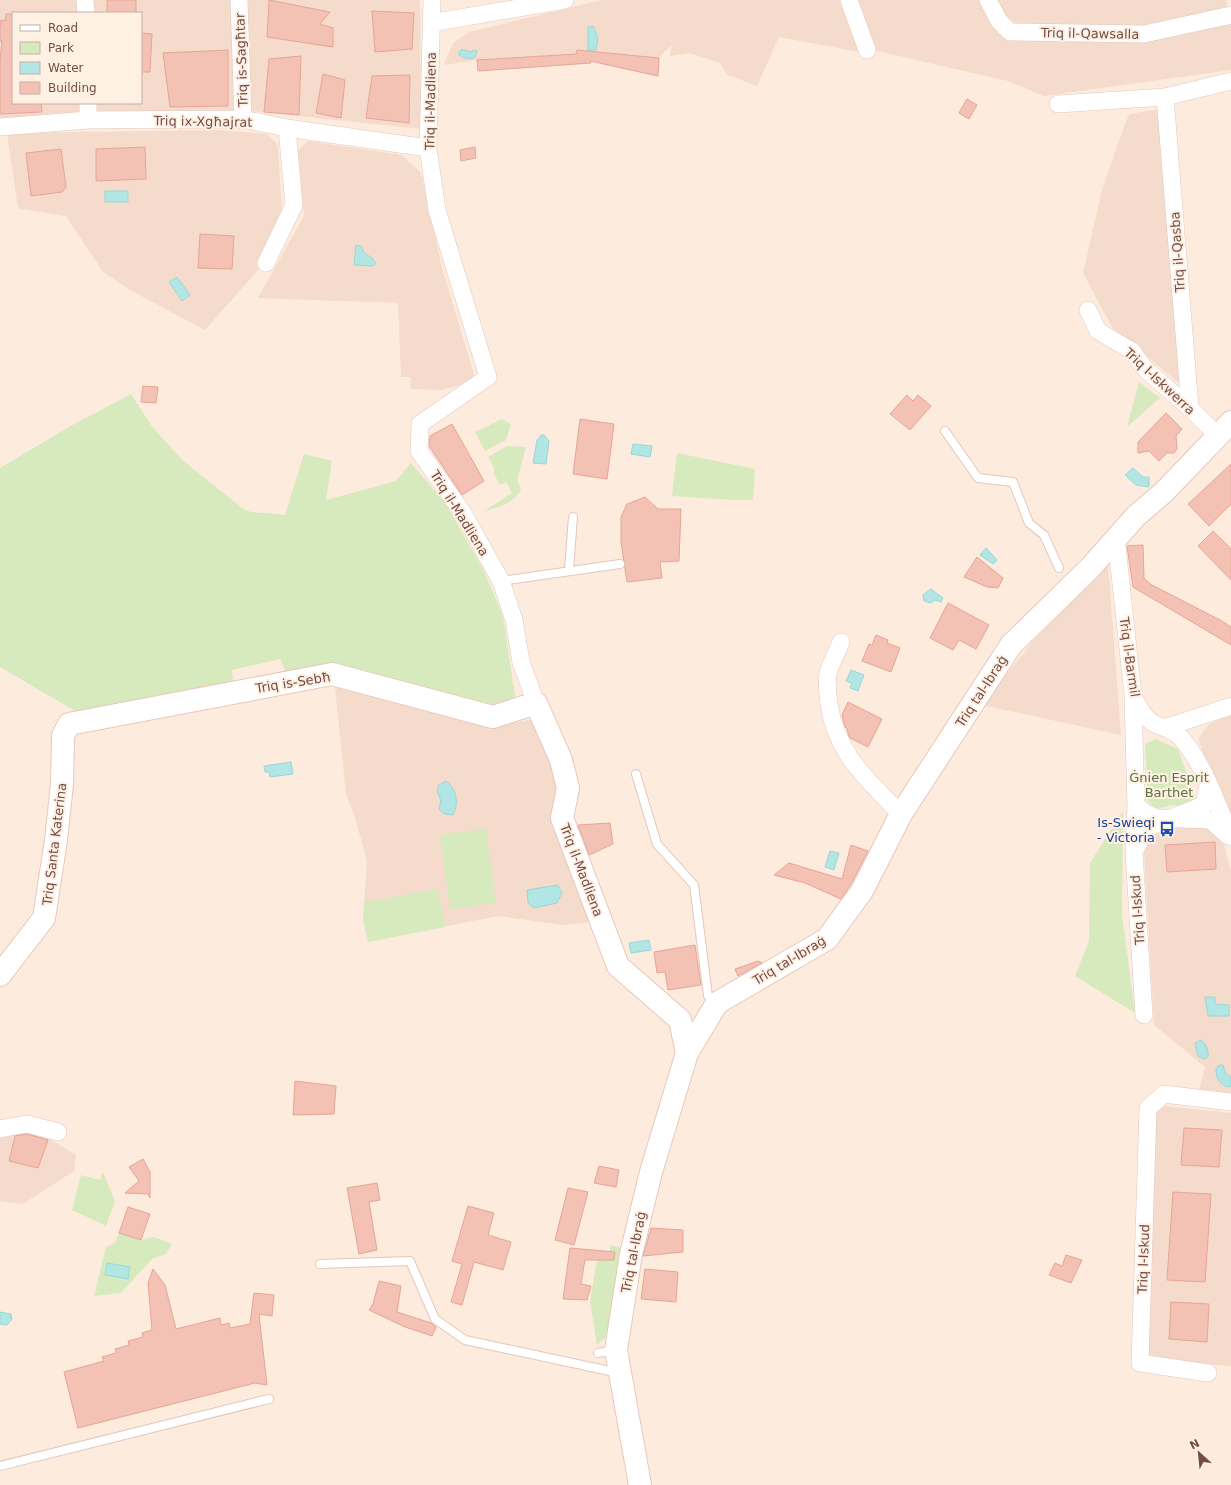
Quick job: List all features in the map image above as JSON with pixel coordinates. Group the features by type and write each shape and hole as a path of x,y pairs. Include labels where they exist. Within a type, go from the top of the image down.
{"main road":[{"name":"Triq tal-Ibraġ","path":"640,1485 620,1373 607,1352 651,1172 686,1053 717,1003 827,940 862,891 901,814 1011,645 1090,568 1116,537 1164,492 1224,428"},
{"name":"Triq is-Sebħ","path":"69,724 332,674 493,717 536,703"},
{"name":"Triq il-Madliena","path":"536,703 561,760 568,788 562,818 618,966 680,1020"},
{"name":"Triq Santa Katerina","path":"0,975 44,918 56,840 62,784 63,736 69,724"},
{"path":"686,1053 680,1020 717,1003"}],"street":[{"path":"86,0 86,12"},
{"name":"Triq is-Sagħtar","path":"240,0 243,119"},
{"name":"Triq il-Madliena","path":"432,0 428,148 437,210 488,377 420,424 419,451 463,513 501,581 514,620 521,662 536,703"},
{"path":"431,23 565,0"},
{"path":"849,0 867,50"},
{"name":"Triq il-Qawsalla","path":"988,0 999,21 1010,32 1144,34 1231,14"},
{"path":"1058,104 1165,97 1231,81"},
{"name":"Triq il-Qasba","path":"1165,97 1190,408"},
{"name":"Triq ix-Xgħajrat","path":"0,127 88,111 243,119 287,128 428,148"},
{"path":"266,263 294,205 287,128"},
{"name":"Triq l-Iskwerra","path":"1088,310 1098,331 1132,352 1144,368 1190,408 1224,428"},
{"name":"Triq il-Barmil","path":"1116,537 1132,695 1139,710 1161,726 1180,736 1189,747 1231,837"},
{"path":"841,642 828,674 827,684 830,711 838,738 847,756 866,779 901,814"},
{"name":"Triq l-Iskud","path":"1132,695 1135,742 1136,805 1134,852 1144,1015"},
{"path":"1135,742 1146,727 1161,726 1213,713 1231,706"},
{"path":"1189,747 1195,730 1213,713"},
{"path":"1136,805 1147,814 1157,818 1173,818 1204,805 1208,785"},
{"name":"Triq il-Barmil","path":"1134,852 1146,828 1173,818 1210,820 1231,837"},
{"name":"Triq l-Iskud","path":"1208,1373 1140,1363 1148,1108 1164,1094 1231,1102"},
{"path":"0,1129 27,1124 58,1132"}],"lane":[{"path":"945,431 978,478 1013,482 1029,523 1044,535 1059,568"},
{"path":"569,570 573,516"},
{"path":"501,581 569,570 620,564"},
{"path":"636,774 657,844 694,884 708,996 717,1003"},
{"path":"320,1264 410,1261 435,1319 465,1340 620,1373"},
{"path":"0,1466 270,1399"}],"shaded area":[{"path":"0,0 420,0 421,129 243,110 0,120"},
{"path":"602,0 839,0 859,52 779,37 757,86 728,75 720,63 690,53 670,56 672,44 659,58 600,52 477,60 444,65 453,43 469,32"},
{"path":"857,0 1226,0 1231,21 1231,70 1044,96 1008,81 873,50"},
{"path":"1159,109 1181,385 1112,327 1083,273 1102,190 1126,121 1130,114"},
{"path":"220,130 267,134 278,145 282,215 258,270 205,330 130,290 103,272 66,216 18,208 7,133"},
{"path":"308,141 402,155 421,173 442,268 476,381 441,390 410,389 411,377 401,377 398,303 258,298 304,216 298,150"},
{"path":"1108,565 1121,735 982,705 1034,640"},
{"path":"334,678 495,726 541,718 594,922 563,925 498,916 368,942 363,919 367,861 354,814 346,794"},
{"path":"1231,715 1231,822 1198,739 1209,724"},
{"path":"1211,827 1224,845 1231,871 1231,1093 1199,1089 1205,1067 1154,1025 1144,853 1153,833 1175,828"},
{"path":"1164,1106 1231,1113 1231,1366 1145,1360 1156,1112"},
{"path":"22,1128 48,1138 76,1155 74,1171 23,1204 0,1201 0,1134"}],"green space":[{"path":"1139,382 1160,398 1127,427"},
{"path":"131,394 151,425 181,459 242,508 251,512 285,515 304,454 332,461 326,500 396,481 411,463 446,504 484,571 503,616 516,703 502,710 403,689 356,668 328,669 287,675 280,659 232,670 233,681 75,711 0,667 0,468 67,428"},
{"path":"502,419 511,424 506,440 485,451 475,432"},
{"path":"507,446 526,447 517,481 521,489 510,502 483,512 512,493 506,482 500,485 493,472 495,470 488,457"},
{"path":"677,453 755,469 753,500 672,496"},
{"name":"Ġnien Esprit Barthet","path":"1156,739 1178,749 1195,796 1193,804 1186,806 1172,805 1154,810 1151,803 1148,802 1145,744"},
{"path":"1123,811 1122,914 1135,1013 1075,976 1089,941 1090,863"},
{"path":"486,829 496,903 450,909 440,835"},
{"path":"438,889 445,927 368,942 363,919 364,902"},
{"path":"103,1172 115,1201 106,1226 72,1210 81,1175 100,1180"},
{"path":"119,1233 141,1240 154,1237 172,1244 166,1254 153,1258 121,1293 94,1296 106,1247 115,1243"},
{"path":"610,1245 622,1248 613,1331 597,1345 590,1302 598,1254 609,1255"}],"water":[{"path":"593,26 598,38 596,50 588,50 588,27"},
{"path":"462,49 470,52 474,50 477,51 475,57 469,59 459,55 459,52"},
{"path":"105,191 128,191 128,202 105,202"},
{"path":"356,245 361,246 364,253 372,258 376,263 373,266 354,265"},
{"path":"177,277 190,295 182,301 169,282"},
{"path":"541,435 544,435 549,441 546,464 533,463 537,440"},
{"path":"633,444 652,446 650,457 631,454"},
{"path":"1133,468 1143,477 1149,477 1149,487 1136,485 1125,475"},
{"path":"986,548 997,560 993,564 980,555"},
{"path":"931,589 943,598 941,602 935,600 930,603 924,601 923,595"},
{"path":"851,670 864,675 858,691 850,688 852,683 846,681"},
{"path":"291,762 293,774 270,777 269,772 265,772 264,766"},
{"path":"446,781 453,788 456,796 456,806 453,815 445,814 439,809 441,801 437,791 439,785"},
{"path":"830,851 839,853 834,870 825,867"},
{"path":"558,885 562,893 557,903 534,908 528,903 527,890"},
{"path":"649,940 651,950 631,953 629,943"},
{"path":"1205,997 1215,997 1215,1004 1229,1005 1229,1016 1208,1016"},
{"path":"1201,1040 1206,1045 1208,1052 1208,1057 1204,1059 1198,1056 1195,1043"},
{"path":"1219,1065 1223,1065 1225,1073 1231,1077 1231,1086 1229,1087 1220,1083 1216,1069"},
{"path":"107,1263 130,1267 128,1279 105,1275"},
{"path":"0,1312 11,1314 12,1319 7,1325 0,1324"}],"building":[{"path":"107,0 136,0 136,12 107,12"},
{"path":"269,0 330,12 320,24 333,28 333,47 267,37"},
{"path":"372,11 414,13 412,49 375,52"},
{"path":"6,14 12,14 12,104 41,104 42,112 0,114 0,61 2,41 0,41 0,28 1,20 5,21"},
{"path":"142,33 152,34 150,72 142,72"},
{"path":"228,50 228,106 170,107 163,53"},
{"path":"577,50 659,58 658,76 590,61 591,63 478,71 477,60 576,54"},
{"path":"301,56 299,115 264,112 269,59"},
{"path":"323,74 345,80 341,118 316,113"},
{"path":"410,75 409,123 366,118 372,76"},
{"path":"967,99 977,105 969,119 959,113"},
{"path":"145,147 146,179 96,181 96,149"},
{"path":"475,147 476,158 461,161 460,150"},
{"path":"61,149 66,187 62,192 31,196 26,153"},
{"path":"200,234 234,236 232,269 198,268"},
{"path":"143,386 158,387 156,403 141,402"},
{"path":"907,395 913,401 918,395 931,406 910,430 890,414"},
{"path":"1166,413 1182,429 1176,436 1177,449 1174,453 1167,453 1159,461 1149,451 1138,453 1138,442"},
{"path":"580,419 614,424 607,479 573,474"},
{"path":"452,424 484,481 462,495 429,446 430,436"},
{"path":"1231,464 1231,504 1209,526 1188,504"},
{"path":"645,497 658,509 681,509 679,561 660,562 662,578 627,582 621,542 621,517 627,504"},
{"path":"1213,531 1231,549 1231,580 1198,546"},
{"path":"1143,545 1144,578 1150,584 1231,627 1231,645 1133,587 1127,546"},
{"path":"977,557 1003,578 998,588 987,587 964,577"},
{"path":"948,603 989,625 976,649 959,640 953,650 930,638"},
{"path":"876,635 888,640 887,643 900,648 891,672 862,661 869,644 872,645"},
{"path":"848,702 882,719 868,747 850,738 847,728 845,727 842,715"},
{"path":"610,823 613,844 589,855 578,825"},
{"path":"1215,842 1216,869 1167,872 1165,845"},
{"path":"851,845 868,851 851,884 841,899 805,883 774,875 789,863 842,879"},
{"path":"695,945 701,985 668,990 665,972 657,973 654,952"},
{"path":"758,961 762,963 738,976 735,969"},
{"path":"295,1081 336,1086 334,1114 293,1115"},
{"path":"1184,1128 1222,1130 1219,1167 1181,1165"},
{"path":"27,1134 48,1140 38,1168 9,1161 15,1136"},
{"path":"143,1159 150,1172 150,1198 148,1194 125,1193 139,1181 129,1167"},
{"path":"599,1166 619,1170 616,1187 594,1183"},
{"path":"377,1183 380,1200 369,1202 377,1250 359,1254 347,1188"},
{"path":"568,1188 588,1192 574,1245 555,1240"},
{"path":"1173,1192 1211,1194 1205,1282 1167,1280"},
{"path":"468,1206 494,1213 488,1235 511,1242 503,1270 474,1262 462,1305 451,1302 462,1264 452,1261"},
{"path":"128,1207 150,1214 141,1240 119,1233"},
{"path":"651,1228 683,1230 683,1252 643,1256"},
{"path":"570,1248 615,1252 614,1260 585,1260 581,1284 591,1286 587,1300 563,1299"},
{"path":"1066,1255 1082,1260 1071,1283 1049,1275 1055,1263 1062,1266"},
{"path":"153,1269 165,1285 176,1329 220,1318 221,1325 229,1323 230,1328 250,1324 254,1293 274,1295 272,1316 259,1314 267,1385 255,1383 78,1428 64,1372 104,1361 102,1357 116,1353 115,1349 129,1345 128,1341 143,1337 142,1333 152,1330 148,1283"},
{"path":"645,1269 678,1272 676,1302 641,1299"},
{"path":"379,1281 401,1286 397,1312 431,1323 436,1327 432,1336 405,1327 369,1310 373,1304"},
{"path":"1171,1302 1209,1304 1207,1342 1169,1339"}],"place":[{"name":"Is-Swieqi - Victoria","path":"1167,829"}]}
